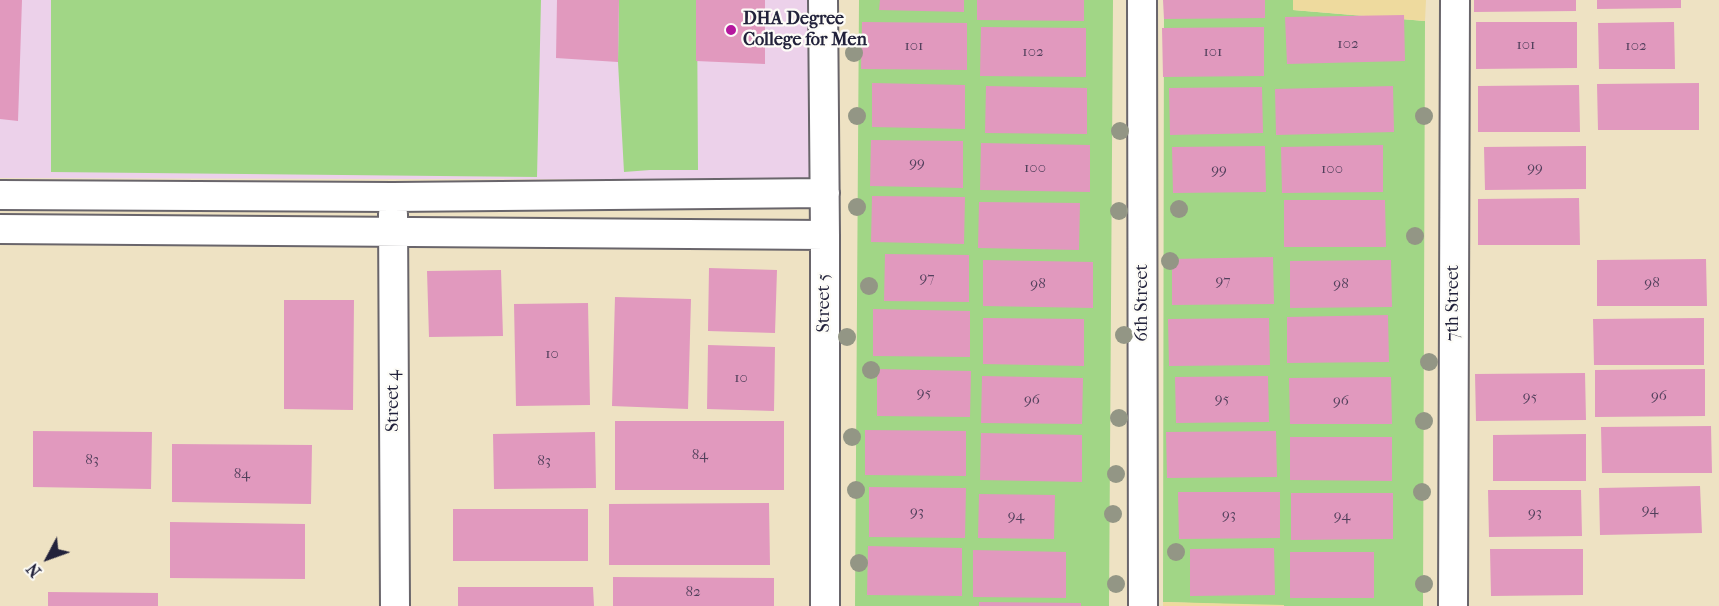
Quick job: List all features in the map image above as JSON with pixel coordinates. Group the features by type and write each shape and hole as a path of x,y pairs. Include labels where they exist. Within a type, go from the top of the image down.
{"street":[{"name":"Street 5","path":"823,0 825,606"},
{"name":"6th Street","path":"1142,0 1143,606"},
{"name":"7th Street","path":"1453,606 1455,0"},
{"path":"0,195 393,197 825,193"},
{"name":"Street 4","path":"393,197 395,606"},
{"path":"0,229 825,235"}],"shaded area":[{"path":"0,0 809,0 809,180 0,178"}],"green space":[{"path":"51,0 541,0 537,177 51,172"},
{"path":"619,0 697,0 698,170 624,172 618,62"},
{"path":"859,0 1113,0 1109,606 855,606"},
{"path":"1164,0 1293,0 1293,10 1425,21 1423,606 1284,606 1163,602"}],"sand":[{"path":"1293,0 1426,0 1425,21 1293,10"},
{"path":"1163,602 1284,605 1284,606 1163,606"}],"building":[{"path":"0,0 22,0 18,121 0,119"},
{"path":"557,0 619,0 618,62 556,58"},
{"name":"DHA Degree College for Men","path":"696,0 765,0 765,64 696,61"},
{"path":"880,0 964,0 964,12 879,10"},
{"path":"977,0 1084,0 1084,21 977,20"},
{"path":"1163,0 1265,0 1265,18 1164,19"},
{"path":"1474,0 1576,0 1576,11 1474,12"},
{"path":"1597,0 1681,0 1681,8 1597,9"},
{"path":"1404,15 1405,61 1287,64 1285,17"},
{"path":"862,22 967,23 967,70 861,69"},
{"path":"1476,22 1577,22 1577,68 1476,69"},
{"path":"1674,22 1675,69 1599,69 1598,23"},
{"path":"981,27 1086,28 1086,77 980,76"},
{"path":"1264,27 1264,76 1163,77 1162,28"},
{"path":"872,83 965,85 965,129 872,127"},
{"path":"1699,83 1699,130 1598,130 1597,84"},
{"path":"1579,85 1580,132 1478,132 1478,86"},
{"path":"986,86 1087,88 1087,134 985,133"},
{"path":"1393,86 1394,132 1276,135 1275,89"},
{"path":"1262,87 1263,133 1170,135 1169,88"},
{"path":"871,140 963,141 963,188 870,186"},
{"path":"981,143 1090,145 1090,192 980,190"},
{"path":"1383,145 1383,192 1282,193 1281,147"},
{"path":"1265,146 1266,192 1173,193 1172,147"},
{"path":"1586,146 1586,189 1485,190 1484,147"},
{"path":"872,196 965,197 964,244 871,242"},
{"path":"1579,198 1580,245 1478,245 1478,199"},
{"path":"1284,200 1385,200 1386,247 1284,247"},
{"path":"979,202 1080,203 1079,250 978,248"},
{"path":"885,254 969,255 969,302 884,301"},
{"path":"1273,257 1274,304 1172,305 1172,259"},
{"path":"1706,259 1707,306 1597,306 1597,260"},
{"path":"983,260 1093,262 1093,308 983,306"},
{"path":"1391,260 1392,307 1290,308 1290,261"},
{"path":"709,268 777,270 775,333 708,331"},
{"path":"501,270 503,336 429,337 427,271"},
{"path":"615,297 691,299 688,409 612,406"},
{"path":"284,300 354,300 353,410 284,409"},
{"path":"588,303 590,405 516,406 514,304"},
{"path":"873,309 970,311 970,357 873,356"},
{"path":"1388,315 1389,362 1287,363 1287,317"},
{"path":"983,318 1084,319 1084,366 983,364"},
{"path":"1269,318 1270,365 1169,366 1168,319"},
{"path":"1704,318 1704,365 1594,365 1593,319"},
{"path":"708,345 775,347 774,411 707,409"},
{"path":"877,369 971,371 970,417 877,416"},
{"path":"1705,369 1705,416 1595,417 1595,370"},
{"path":"1585,373 1586,420 1476,421 1475,374"},
{"path":"982,376 1083,378 1082,424 981,423"},
{"path":"1268,376 1269,422 1176,423 1175,377"},
{"path":"1391,377 1392,424 1290,424 1289,378"},
{"path":"615,421 784,421 784,490 615,490"},
{"path":"1711,426 1712,473 1602,473 1601,427"},
{"path":"865,430 966,431 966,476 865,475"},
{"path":"33,431 152,432 151,489 33,487"},
{"path":"1276,431 1277,477 1167,478 1166,432"},
{"path":"595,432 596,488 494,489 493,434"},
{"path":"981,433 1082,435 1082,482 980,480"},
{"path":"1586,434 1586,481 1493,481 1493,435"},
{"path":"1290,437 1392,437 1392,481 1290,480"},
{"path":"172,444 312,445 311,504 172,502"},
{"path":"1700,486 1702,533 1600,535 1599,488"},
{"path":"869,487 966,488 965,538 869,537"},
{"path":"1488,490 1581,490 1582,536 1489,537"},
{"path":"1178,492 1280,492 1280,538 1179,539"},
{"path":"1291,493 1393,493 1393,539 1291,540"},
{"path":"979,494 1055,495 1054,539 978,538"},
{"path":"769,503 770,565 609,565 609,504"},
{"path":"453,509 588,509 588,561 453,561"},
{"path":"170,522 305,524 305,579 170,578"},
{"path":"868,546 962,548 962,596 867,595"},
{"path":"1274,548 1275,595 1190,596 1190,549"},
{"path":"1490,549 1583,549 1583,595 1491,596"},
{"path":"973,550 1066,552 1066,598 973,597"},
{"path":"1290,552 1374,552 1374,598 1290,598"},
{"path":"613,577 774,578 774,606 613,606"},
{"path":"458,587 593,587 594,606 458,606"},
{"path":"48,592 158,593 158,606 48,606"},
{"path":"979,602 1081,603 1081,606 979,606"}],"place":[{"name":"DHA Degree College for Men","path":"731,30"}]}
